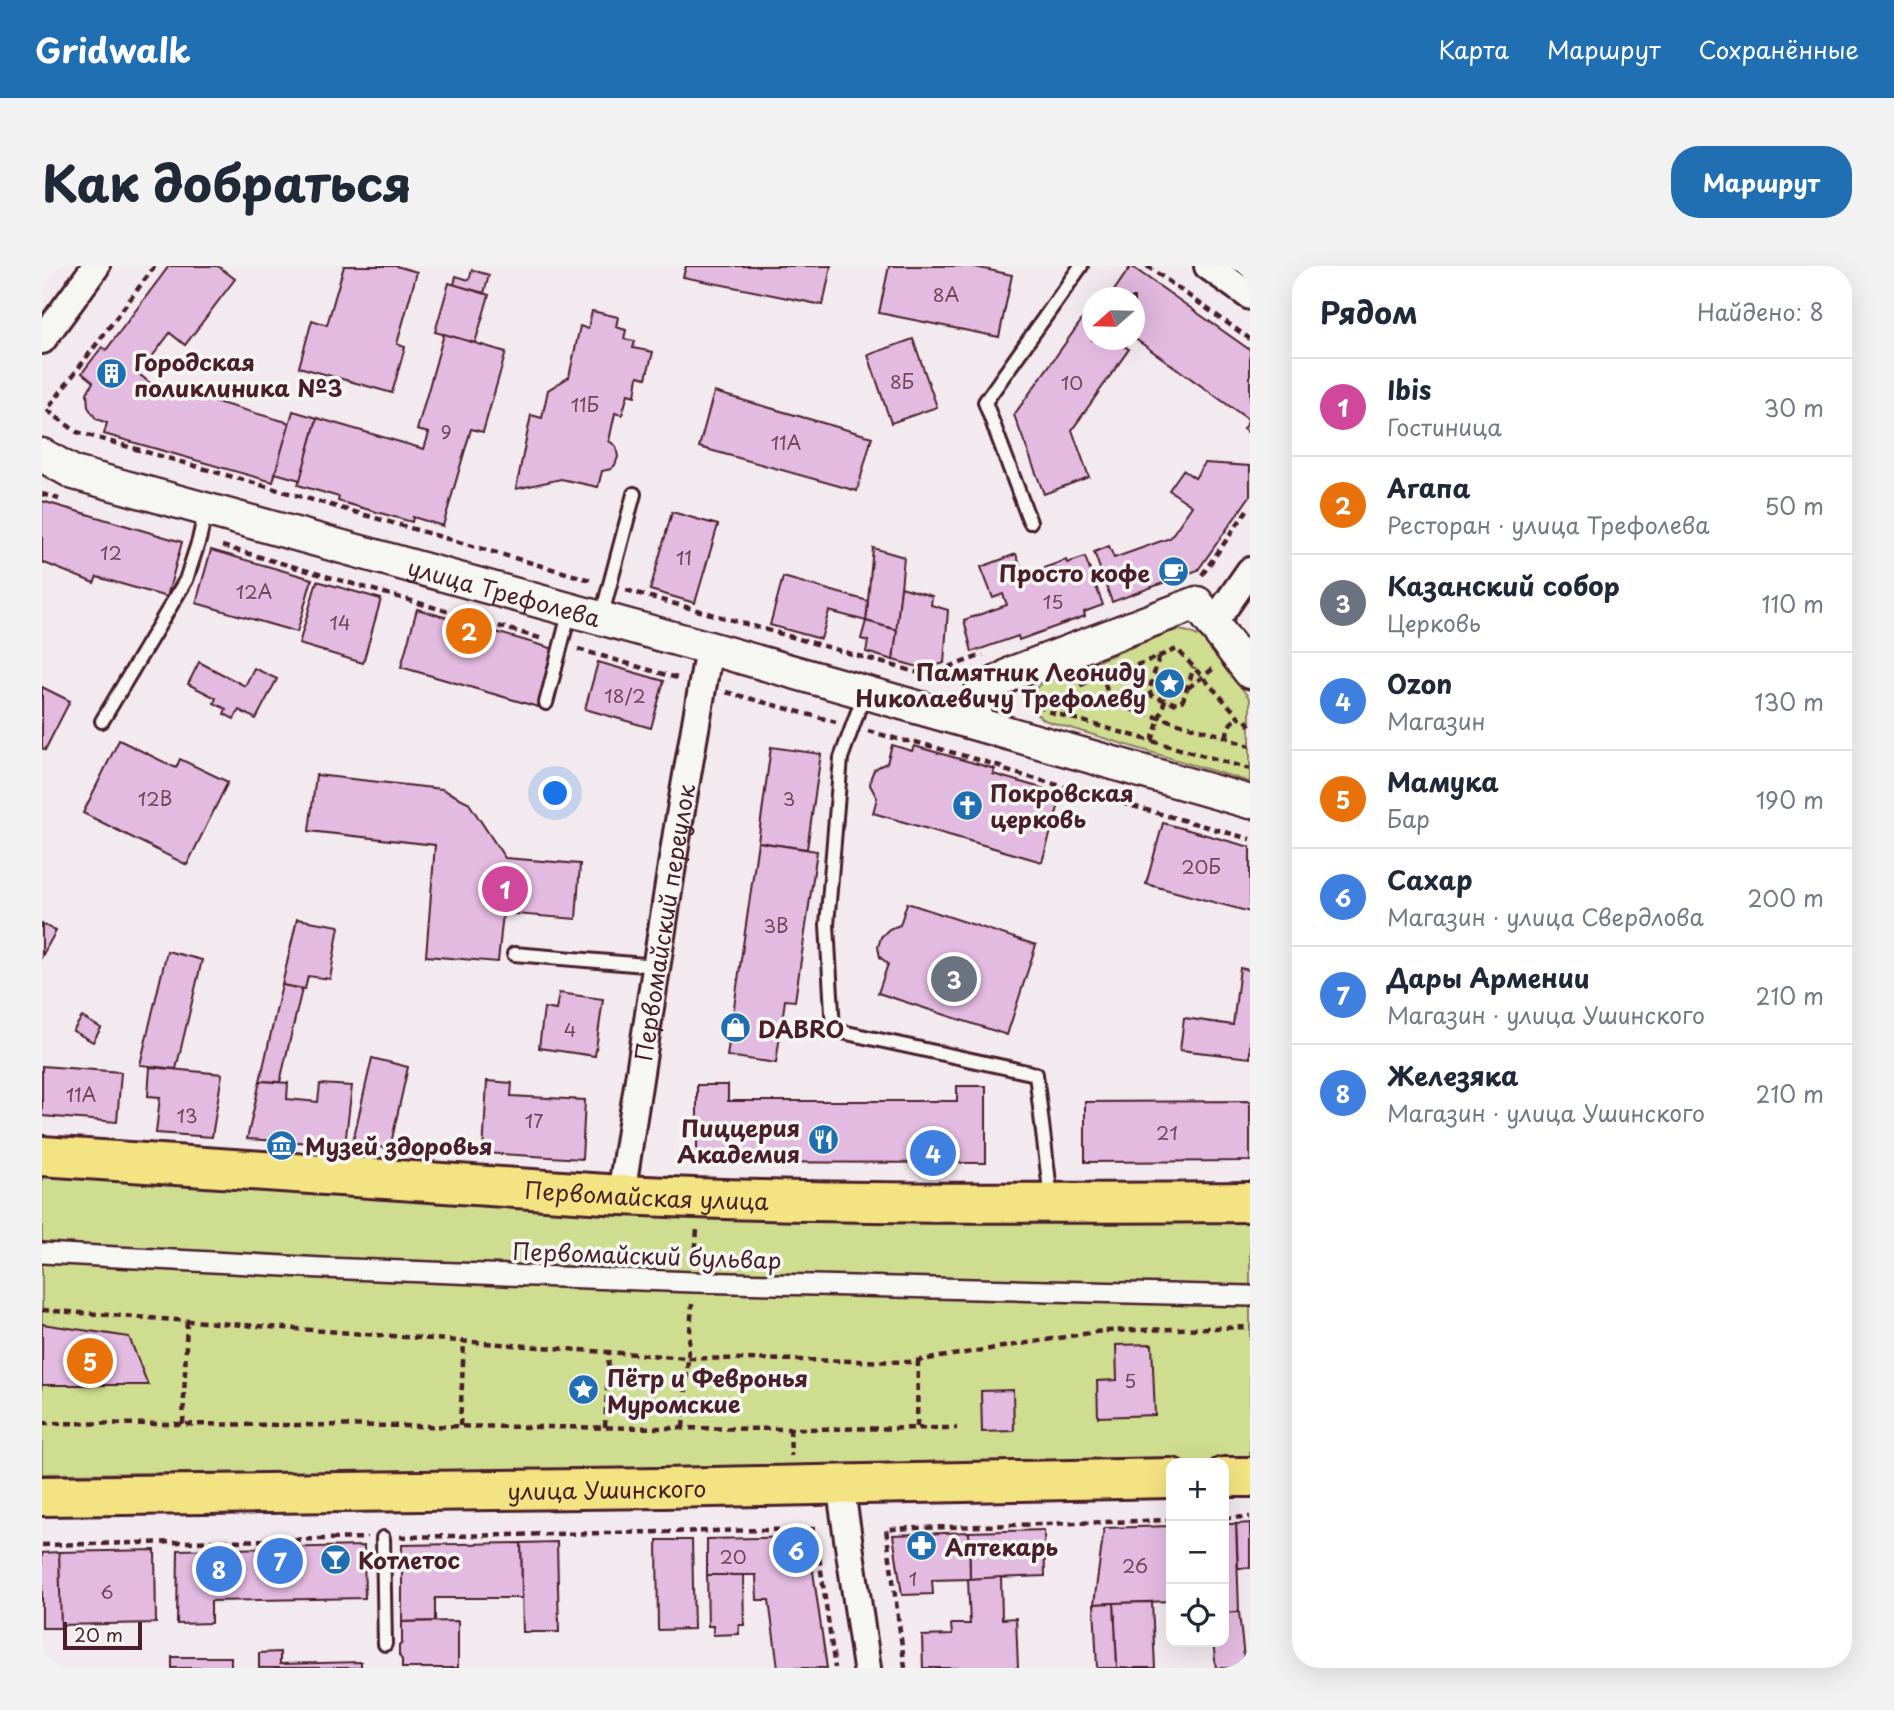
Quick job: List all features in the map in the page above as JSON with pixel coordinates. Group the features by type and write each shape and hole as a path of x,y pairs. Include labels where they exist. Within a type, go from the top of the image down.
{"main road":[{"name":"Первомайская улица","path":"42,1156 699,1199 1250,1202"},
{"path":"1229,1477 1250,1477"},
{"name":"улица Ушинского","path":"42,1496 1166,1478"}],"street":[{"path":"42,340 96,266"},
{"path":"1208,266 1250,296"},
{"name":"улица Трефолева","path":"42,455 74,473 709,648 1250,802"},
{"path":"970,722 981,692 1015,672 1200,602 1244,579"},
{"path":"1200,602 1250,671"},
{"name":"Первомайский переулок","path":"621,1195 677,833 709,648"},
{"name":"Первомайский бульвар","path":"42,1253 323,1268 693,1282 1250,1296"},
{"path":"840,1484 867,1668"}],"lane":[{"path":"1030,522 985,402 1081,266"},
{"path":"601,619 634,494"},
{"path":"102,720 186,580 206,509"},
{"path":"546,703 570,610"},
{"path":"864,692 841,758 827,925 833,1030 1036,1073 1051,1203"},
{"path":"514,954 657,966"},
{"path":"383,1538 385,1644"}],"path":[{"path":"42,278 50,266"},
{"path":"155,266 45,408 77,432 926,676 999,649 1031,697 1047,711 1250,769"},
{"path":"1147,266 1250,339"},
{"path":"42,494 68,502"},
{"path":"1200,602 1202,575 1250,506"},
{"path":"199,540 1250,839"},
{"path":"1250,726 1177,649 1070,690 1071,694 1095,702 1101,701 1250,746"},
{"path":"1159,657 1149,691 1152,696 1177,704 1183,700 1194,667"},
{"path":"1101,701 1107,691 1102,679"},
{"path":"1152,741 1165,700"},
{"path":"1227,737 1230,723 1240,718"},
{"path":"683,1428 699,1199"},
{"path":"42,1310 688,1358 909,1362 1102,1331 1250,1327"},
{"path":"183,1424 187,1320"},
{"path":"460,1426 464,1341"},
{"path":"605,1427 609,1352"},
{"path":"917,1427 918,1361"},
{"path":"42,1423 683,1428 957,1427"},
{"path":"1229,1518 1250,1517"},
{"path":"905,1668 886,1529 1166,1520"},
{"path":"42,1545 815,1529 835,1668"}],"green space":[{"path":"1179,630 1200,637 1250,699 1250,782 1047,721 1033,709 1031,700 1040,684"},
{"path":"42,1163 1250,1208 1250,1467 1229,1464 1229,1458 1166,1458 1166,1467 42,1474"}],"building":[{"name":"Городская поликлиника №3","path":"169,266 218,266 235,279 185,345 170,333 139,374 150,383 290,423 273,482 104,434 107,423 96,419 88,407 87,393 93,382 82,373 102,347 106,350"},
{"path":"344,266 396,266 417,272 397,344 405,347 392,393 299,367 312,320 327,325"},
{"path":"686,266 831,266 823,305 683,277"},
{"path":"889,266 971,266 1012,275 999,337 879,313"},
{"path":"1131,266 1250,350 1250,434 1243,429 1249,420 1145,346 1145,287 1117,287"},
{"path":"472,270 489,275 484,293 454,285 456,276 469,280"},
{"path":"449,283 489,295 475,343 435,332"},
{"path":"592,311 618,317 616,327 626,330 624,339 635,341 633,348 653,352 646,378 638,376 635,396 628,394 622,415 615,413 609,441 616,446 618,457 615,465 602,471 598,487 561,479 516,489 531,415 542,418 548,390 569,377 580,326 588,329"},
{"path":"1082,320 1082,350 1128,350 1072,430 1089,477 1044,494 1014,415"},
{"path":"444,334 506,352 483,432 471,429 443,526 413,517 412,522 338,501 339,497 298,485 317,418 424,449 429,433 417,430"},
{"path":"913,339 937,407 891,423 868,355"},
{"path":"714,392 872,437 857,491 699,447"},
{"path":"293,411 317,418 300,480 275,473"},
{"path":"1205,463 1250,466 1250,496 1198,570 1112,602 1094,552 1109,546 1114,558 1170,538 1192,506 1169,490 1183,470 1195,478"},
{"path":"42,501 182,542 167,597 97,577 94,583 42,562"},
{"path":"672,512 718,525 695,603 650,590"},
{"path":"873,548 904,557 897,630 866,621"},
{"path":"211,550 312,579 297,632 196,603"},
{"path":"1016,554 1024,575 1066,560 1067,563 1085,557 1103,605 1084,612 1085,616 1019,640 1018,636 972,652 964,620 1007,605 1003,594 993,598 981,567"},
{"path":"783,577 868,601 866,621 829,611 821,639 770,625"},
{"path":"317,581 381,599 363,663 299,644"},
{"path":"901,587 932,596 931,605 948,610 944,663 926,669 893,660"},
{"path":"417,609 554,649 538,707 401,667"},
{"path":"866,621 897,630 893,660 866,652 868,641 861,639"},
{"path":"199,662 245,686 254,668 277,679 256,719 239,710 234,719 224,714 226,709 214,703 216,698 188,684"},
{"path":"598,662 664,681 651,728 585,709"},
{"path":"42,687 70,701 45,750 42,748"},
{"path":"119,740 176,768 180,759 228,782 187,865 83,813"},
{"name":"Покровская церковь","path":"892,745 912,751 914,746 995,769 993,774 1062,794 1042,862 873,813 877,798 870,785 871,777 874,770 887,763"},
{"path":"771,747 821,754 807,849 758,842"},
{"path":"316,775 442,789 468,802 505,858 580,864 576,919 503,913 498,962 426,956 435,845 309,831"},
{"path":"1163,823 1250,847 1250,912 1146,884"},
{"path":"758,842 817,851 795,1001 785,1000 776,1063 727,1056"},
{"path":"907,903 1036,945 1007,1035 878,993 888,964 880,957 878,947 881,937 889,929 900,925"},
{"path":"297,919 339,926 330,979 308,976 305,989 282,985"},
{"path":"42,924 56,931 42,956"},
{"path":"167,951 202,960 176,1069 140,1065"},
{"path":"1240,968 1250,970 1250,1058 1180,1050 1184,1018 1233,1025"},
{"path":"282,985 302,989 280,1082 260,1081"},
{"path":"559,993 603,999 595,1056 539,1048 544,1008 556,1010"},
{"path":"82,1017 101,1028 93,1042 73,1031"},
{"path":"372,1058 408,1067 390,1148 352,1145"},
{"path":"42,1066 121,1072 117,1122 42,1116"},
{"path":"150,1067 222,1074 212,1137 156,1133 160,1097 148,1096"},
{"path":"260,1081 288,1083 287,1099 318,1102 320,1084 352,1086 345,1145 247,1139"},
{"path":"487,1081 512,1083 511,1096 585,1100 582,1159 483,1153"},
{"path":"697,1085 728,1085 728,1101 957,1101 957,1086 986,1086 986,1163 697,1162"},
{"path":"1250,1101 1250,1161 1085,1162 1085,1102"},
{"path":"42,1324 129,1337 148,1385 42,1385"},
{"path":"1152,1344 1155,1415 1098,1417 1097,1381 1117,1380 1116,1345"},
{"path":"1013,1390 1014,1431 982,1432 981,1391"},
{"path":"1250,1523 1250,1568 1238,1568 1236,1524"},
{"path":"1229,1524 1236,1524 1239,1612 1229,1613"},
{"path":"1166,1526 1166,1601 1094,1604 1104,1528"},
{"path":"1044,1530 1045,1576 970,1579 969,1532"},
{"path":"969,1532 970,1579 932,1580 933,1594 902,1595 893,1535"},
{"path":"808,1537 827,1668 778,1668 769,1600 757,1600 756,1575 707,1575 707,1539"},
{"path":"657,1540 692,1540 694,1629 658,1630"},
{"path":"557,1542 559,1632 523,1632 521,1543"},
{"path":"521,1543 522,1598 435,1598 435,1621 402,1622 402,1545"},
{"path":"364,1546 365,1598 211,1601 211,1623 177,1624 178,1550"},
{"path":"155,1550 156,1623 60,1625 59,1552"},
{"path":"59,1552 61,1628 42,1628 42,1553"},
{"path":"707,1575 743,1575 744,1625 739,1625 739,1634 713,1635 713,1626 708,1626"},
{"path":"1001,1577 1002,1619 1016,1618 1018,1668 923,1668 922,1636 952,1635 951,1624 970,1624 968,1579"},
{"path":"1152,1602 1155,1668 1117,1668 1114,1603"},
{"path":"1114,1603 1117,1668 1097,1668 1094,1604"},
{"path":"1239,1612 1245,1668 1216,1668 1214,1647 1229,1647 1229,1613"},
{"path":"458,1621 458,1668 402,1668 399,1646 402,1643 402,1622"},
{"path":"280,1652 280,1664 361,1662 361,1668 259,1668 259,1653"},
{"path":"172,1657 231,1657 231,1668 172,1668"}],"place":[{"name":"Городская поликлиника №3","path":"111,374"},
{"name":"Просто кофе","path":"1173,572"},
{"name":"Агапа","path":"469,631"},
{"name":"Памятник Леониду Николаевичу Трефолеву","path":"1169,684"},
{"name":"Покровская церковь","path":"967,805"},
{"name":"Ibis","path":"505,889"},
{"name":"Казанский собор","path":"954,979"},
{"name":"DABRO","path":"735,1028"},
{"name":"Пиццерия Академия","path":"823,1140"},
{"name":"Музей здоровья","path":"282,1145"},
{"name":"Ozon","path":"933,1153"},
{"name":"Мамука","path":"90,1361"},
{"name":"Пётр и Февронья Муромские","path":"584,1390"},
{"name":"Аптекарь","path":"922,1546"},
{"name":"Сахар","path":"796,1550"},
{"name":"Котлетос","path":"335,1559"},
{"name":"Дары Армении","path":"280,1561"},
{"name":"Железяка","path":"219,1569"}]}
